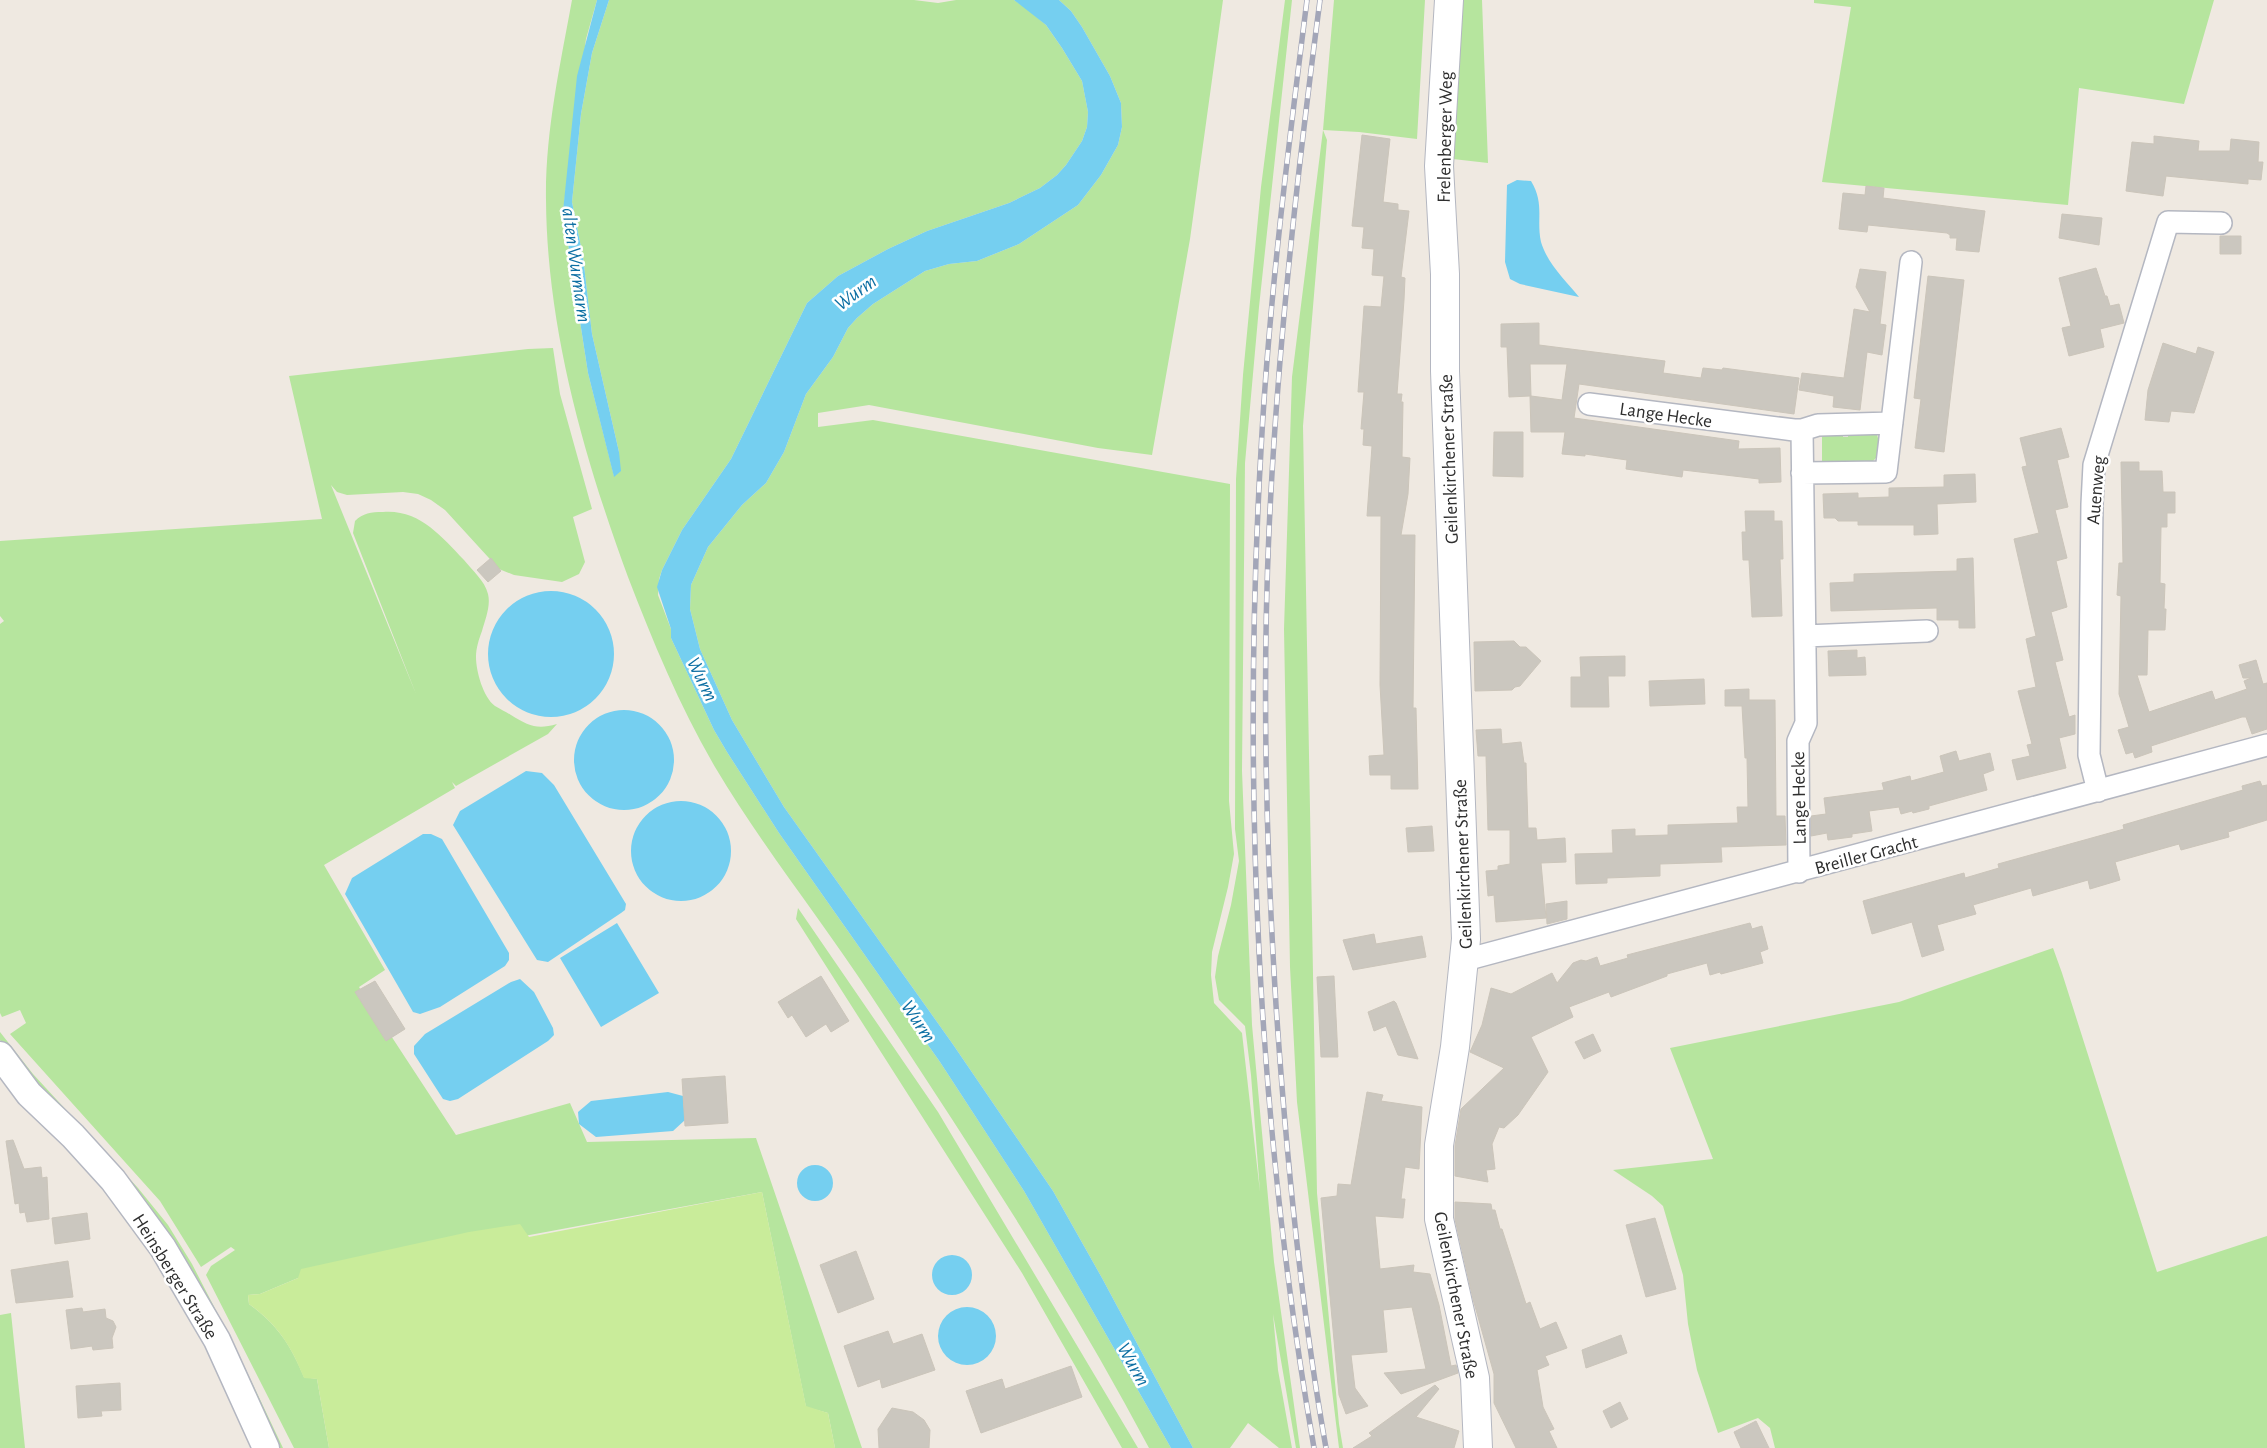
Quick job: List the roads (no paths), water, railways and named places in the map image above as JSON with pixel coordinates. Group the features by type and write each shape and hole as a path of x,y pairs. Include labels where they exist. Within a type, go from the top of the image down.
{"main road":[{"name":"Frelenberger Weg","path":"1446,274 1439,166 1450,0"},
{"name":"Geilenkirchener Straße","path":"1446,274 1445,370 1466,939 1455,1047 1440,1145 1438,1194 1439,1219 1475,1378 1478,1448"}],"street":[{"name":"Auenweg","path":"2098,791 2089,755 2094,465 2168,222 2221,223"},
{"path":"1802,473 1886,472 1911,262"},
{"name":"Lange Hecke","path":"1590,404 1761,427 1802,430 1818,425 1892,424"},
{"name":"Lange Hecke","path":"1799,872 1798,741 1806,723 1802,430"},
{"path":"1805,636 1927,631"},
{"name":"Breiller Gracht","path":"1465,960 2267,745"},
{"name":"Heinsberger Straße","path":"0,1055 29,1094 73,1136 113,1180 168,1254 216,1340 266,1448"}],"water":[{"name":"alten Wurmarm","path":"597,0 609,0 592,53 581,114 572,202 583,257 592,334 619,452 621,471 614,477 588,373 563,211 577,76"},
{"name":"Wurm","path":"1014,0 1059,0 1071,11 1110,76 1121,103 1122,127 1118,145 1101,175 1078,205 1019,244 977,261 949,264 925,271 873,304 857,318 848,328 833,357 806,394 784,452 766,483 742,505 708,547 691,585 690,609 700,649 732,720 784,807 952,1043 1053,1191 1193,1448 1171,1448 1024,1191 940,1062 779,833 727,752 714,730 671,638 671,629 657,587 662,570 682,530 731,459 807,303 838,276 888,249 927,231 1009,203 1040,188 1057,175 1066,165 1082,141 1087,127 1088,112 1082,81 1046,25"},
{"path":"1517,180 1531,181 1538,197 1540,234 1544,250 1557,271 1579,297 1520,284 1510,279 1505,262 1507,185"},
{"path":"551,591 575,596 595,610 609,630 614,654 609,678 595,698 575,712 551,717 527,712 507,698 493,678 488,654 493,630 507,610 527,596"},
{"path":"624,710 643,714 659,725 670,741 674,760 670,779 659,795 643,806 624,810 605,806 589,795 578,779 574,760 578,741 589,725 605,714"},
{"path":"526,771 542,773 554,785 626,904 625,910 621,913 548,962 537,960 453,825 460,811"},
{"path":"681,801 700,805 716,816 727,832 731,851 727,870 716,886 700,897 681,901 662,897 646,886 635,870 631,851 635,832 646,816 662,805"},
{"path":"423,834 431,834 442,839 509,953 509,960 505,966 440,1007 420,1014 413,1012 345,894 352,878"},
{"path":"617,923 659,993 601,1027 560,958"},
{"path":"520,979 534,992 553,1028 554,1035 548,1041 458,1099 450,1101 443,1099 414,1054 414,1046 425,1034 511,982"},
{"path":"668,1092 683,1096 685,1120 673,1131 596,1137 579,1124 578,1112 591,1101"},
{"path":"815,1165 822,1166 828,1170 832,1176 832,1190 828,1196 822,1200 815,1201 808,1200 802,1196 798,1190 797,1183 798,1176 802,1170 808,1166"},
{"path":"952,1255 963,1258 969,1264 972,1275 969,1286 963,1292 952,1295 941,1292 935,1286 932,1275 935,1264 941,1258"},
{"path":"967,1307 983,1312 991,1320 996,1336 991,1352 983,1360 967,1365 951,1360 943,1352 938,1336 943,1320 951,1312"}],"railway":[{"path":"1307,0 1280,225 1264,394 1255,575 1253,700 1254,825 1259,951 1267,1076 1279,1201 1295,1325 1314,1448"},
{"path":"1320,0 1303,132 1277,398 1267,590 1266,768 1276,1005 1284,1116 1301,1283 1326,1448"}]}
